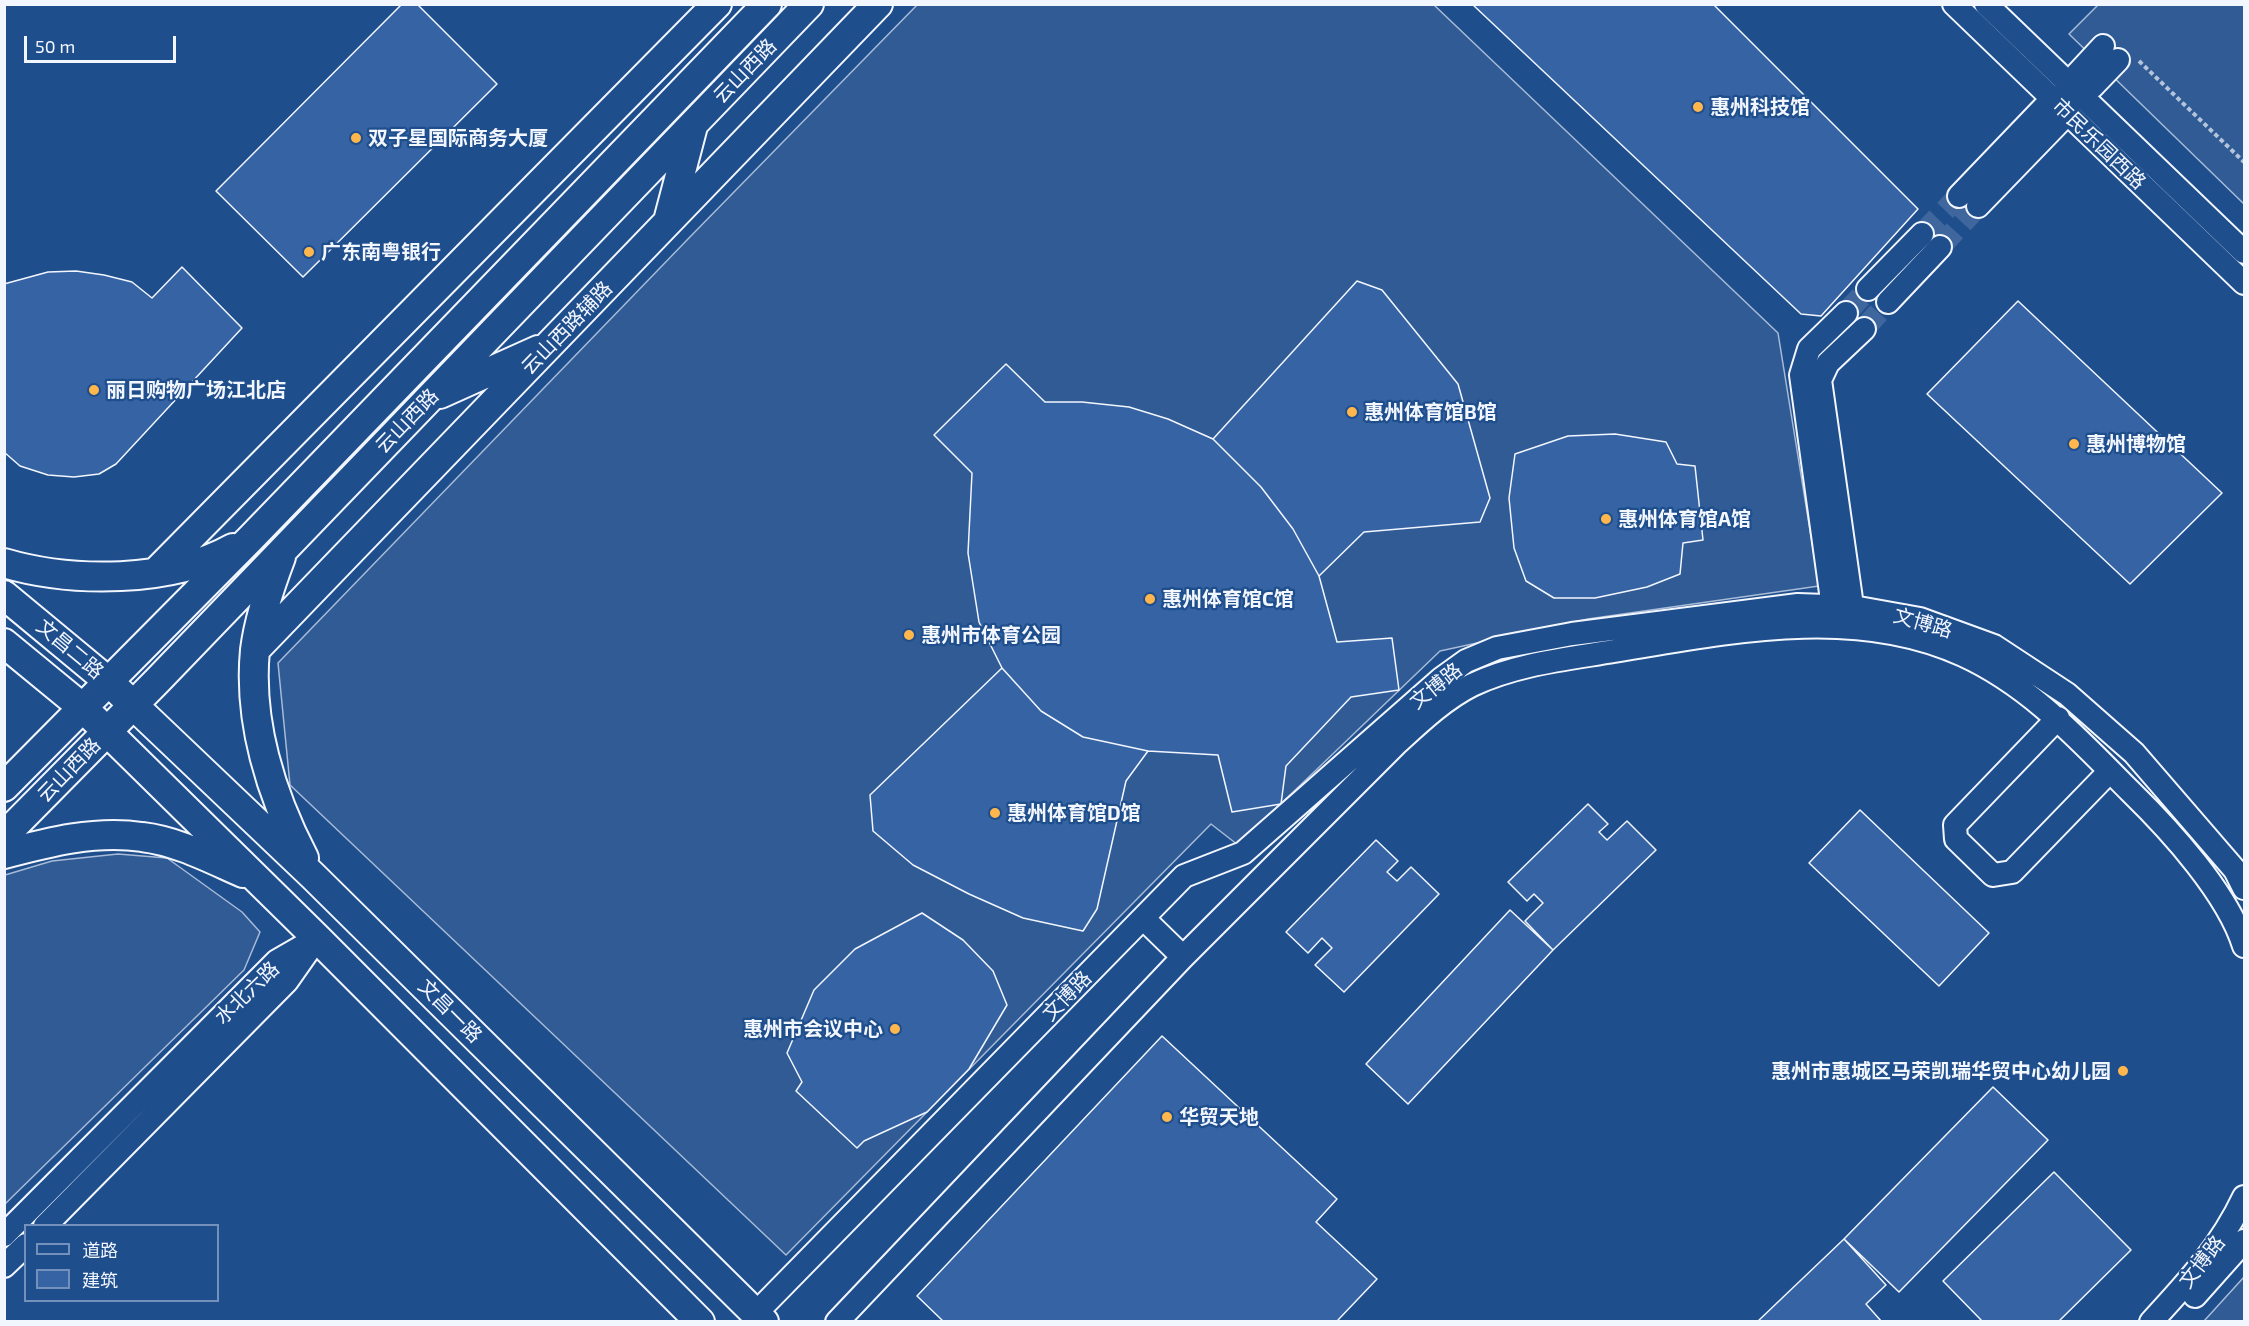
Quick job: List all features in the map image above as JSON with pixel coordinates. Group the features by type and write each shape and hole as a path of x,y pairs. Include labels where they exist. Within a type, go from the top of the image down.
{"main road":[{"path":"155,573 717,4"},
{"path":"710,64 737,4"},
{"name":"云山西路","path":"4,787 251,538 767,4"},
{"name":"云山西路","path":"4,836 809,4"},
{"name":"云山西路辅路","path":"255,650 878,4"},
{"path":"667,224 693,124"},
{"path":"428,400 551,344"},
{"path":"4,563 21,568 68,574 116,576 155,573 220,555 251,538"},
{"path":"285,548 263,609 255,650 255,703 262,748 277,800 314,876"},
{"name":"文昌二路","path":"4,595 134,704"},
{"name":"文昌二路","path":"4,643 83,708"},
{"name":"文昌一路","path":"134,704 314,876 760,1317"},
{"path":"83,708 317,938 700,1322"},
{"path":"4,854 72,838 107,835 143,837 172,844 258,880"}],"street":[{"name":"市民乐园西路","path":"1954,4 2244,283"},
{"name":"市民乐园西路","path":"1986,4 2244,252"},
{"path":"1968,201 2074,90 2077,74 2117,53"},
{"path":"1868,290 1931,240 1888,302"},
{"path":"1844,617 1801,375 1809,349 1846,313"},
{"path":"1844,617 1820,380 1828,363 1864,329"},
{"name":"文博路","path":"760,1317 1184,876 1243,854 1441,679 1466,661 1497,648 1572,634 1798,605 1962,654 2003,676 2058,718 2110,771 2182,847 2220,896 2244,946"},
{"name":"文博路","path":"837,1322 1183,957 1395,744 1434,711 1470,686 1504,672 1540,663 1724,632 1796,626 1844,617 1920,619 1994,646 2067,694 2134,753 2242,878"},
{"path":"2058,718 1955,825 1956,839 1993,875 2012,872 2110,771"},
{"path":"2220,896 2242,878"},
{"path":"1143,918 1183,957"},
{"name":"水北六路","path":"47,1224 287,981 317,938"},
{"name":"水北六路","path":"4,1235 277,961 317,938"},
{"name":"文博路","path":"2151,1322 2198,1271 2232,1223 2244,1197"},
{"name":"文博路","path":"2172,1322 2244,1241"},
{"path":"4,1266 24,1247"}],"path":[{"path":"2117,53 2244,162"}],"shaded area":[{"name":"惠州市体育公园","path":"918,4 1434,5 1778,333 1819,586 1588,619 1440,651 1238,845 1211,824 786,1255 290,785 278,663"},
{"path":"2098,5 2244,5 2244,204 2069,34"},
{"path":"118,854 167,858 242,912 260,932 244,970 5,1204 5,875 52,861"},
{"path":"2244,1277 2244,1321 2204,1321"}],"building":[{"name":"双子星国际商务大厦","path":"402,4 417,4 497,84 303,277 216,191"},
{"name":"惠州科技馆","path":"1472,4 1713,4 1918,209 1821,316 1801,314"},
{"name":"丽日购物广场江北店","path":"182,267 242,328 116,464 99,474 74,477 48,475 20,466 4,452 4,284 48,272 76,271 132,282 152,298"},
{"name":"惠州体育馆B馆","path":"1357,281 1382,290 1458,384 1490,498 1480,522 1364,532 1319,576 1293,529 1261,487 1213,439"},
{"name":"惠州博物馆","path":"2018,301 2222,493 2130,584 1927,394"},
{"name":"惠州体育馆C馆","path":"1006,364 1045,402 1082,402 1129,407 1168,419 1213,439 1261,487 1293,529 1319,576 1337,642 1392,638 1399,690 1351,697 1286,766 1281,804 1232,812 1218,755 1148,751 1083,737 1041,711 1002,668 979,622 968,553 972,473 934,435"},
{"name":"惠州体育馆A馆","path":"1615,434 1666,442 1677,464 1695,466 1703,540 1683,543 1680,574 1647,587 1595,598 1554,598 1526,581 1514,548 1509,498 1515,454 1568,436"},
{"name":"惠州体育馆D馆","path":"1002,668 1041,711 1083,737 1148,751 1126,781 1097,909 1083,931 1023,918 969,894 913,865 873,831 870,795"},
{"path":"1588,804 1608,824 1599,832 1607,840 1627,821 1656,850 1553,950 1525,921 1543,903 1534,894 1527,901 1508,882"},
{"path":"1860,810 1989,933 1939,986 1809,863"},
{"path":"1376,840 1398,861 1387,872 1397,881 1411,867 1439,894 1344,992 1315,965 1332,948 1322,938 1308,953 1286,932"},
{"path":"1510,910 1553,950 1408,1104 1366,1064"},
{"name":"惠州市会议中心","path":"922,913 963,940 993,971 1007,1005 969,1069 927,1112 864,1141 857,1148 796,1091 802,1082 787,1053 814,990 855,949"},
{"name":"华贸天地","path":"1162,1036 1337,1199 1316,1222 1377,1279 1338,1320 1339,1322 944,1322 917,1296"},
{"path":"1993,1087 2048,1140 1899,1292 1844,1239"},
{"path":"2054,1172 2131,1250 2058,1322 1983,1322 1943,1281"},
{"path":"1844,1239 1886,1285 1866,1304 1882,1322 1757,1322"}],"tunnel":[{"path":"1922,234 1959,196"},
{"path":"1940,247 1978,206"},
{"path":"1846,313 1868,289"},
{"path":"1864,329 1888,302"}],"place":[{"name":"惠州科技馆","path":"1698,107"},
{"name":"双子星国际商务大厦","path":"356,138"},
{"name":"广东南粤银行","path":"309,252"},
{"name":"丽日购物广场江北店","path":"94,390"},
{"name":"惠州体育馆B馆","path":"1352,412"},
{"name":"惠州博物馆","path":"2074,444"},
{"name":"惠州体育馆A馆","path":"1606,519"},
{"name":"惠州体育馆C馆","path":"1150,599"},
{"name":"惠州市体育公园","path":"909,635"},
{"name":"惠州体育馆D馆","path":"995,813"},
{"name":"惠州市会议中心","path":"895,1029"},
{"name":"惠州市惠城区马荣凯瑞华贸中心幼儿园","path":"2123,1071"},
{"name":"华贸天地","path":"1167,1117"}]}
